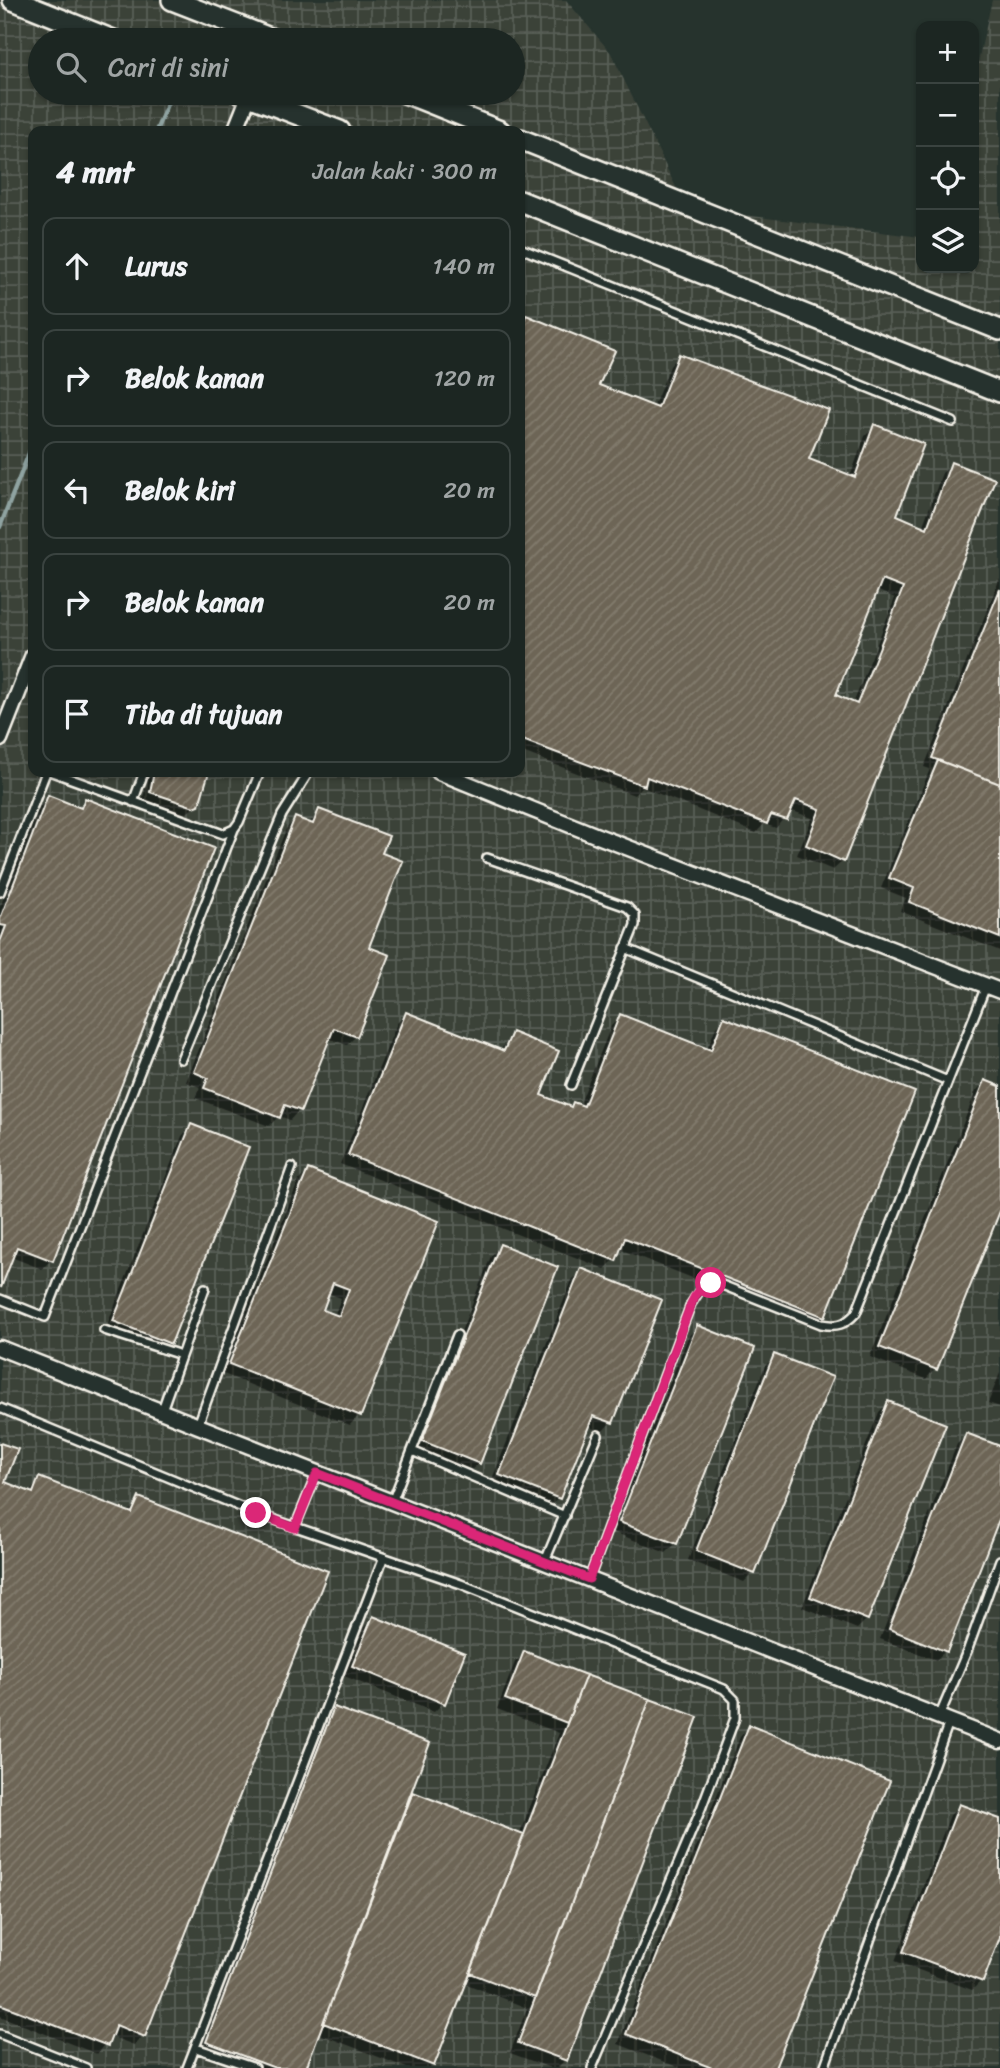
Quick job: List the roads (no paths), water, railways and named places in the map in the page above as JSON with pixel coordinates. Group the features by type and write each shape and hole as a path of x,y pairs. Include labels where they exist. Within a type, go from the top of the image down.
{"street":[{"path":"13,0 83,28"},
{"path":"172,0 244,28"},
{"path":"236,126 242,105"},
{"path":"273,105 327,126"},
{"path":"435,105 488,126"},
{"path":"525,141 1000,330"},
{"path":"525,203 1000,392"},
{"path":"0,739 28,668"},
{"path":"451,777 1000,991"},
{"path":"0,1348 1000,1741"}],"lane":[{"path":"525,250 953,422"},
{"path":"0,892 44,777"},
{"path":"66,777 223,835 234,829"},
{"path":"133,802 142,777"},
{"path":"0,1299 46,1317 234,829 258,777"},
{"path":"181,1059 282,815 306,777"},
{"path":"487,858 627,908 635,915 635,925 571,1084"},
{"path":"625,947 948,1081"},
{"path":"589,1579 697,1291 704,1284 711,1283 821,1324 846,1323 856,1313 986,985"},
{"path":"198,1425 292,1167"},
{"path":"162,1410 205,1288"},
{"path":"104,1330 181,1355"},
{"path":"392,1502 457,1335"},
{"path":"0,1408 295,1528 474,1589 724,1689 735,1700 735,1718 701,1809 592,2068"},
{"path":"545,1561 598,1435"},
{"path":"412,1451 565,1516"},
{"path":"295,1528 317,1473"},
{"path":"187,2068 383,1559"},
{"path":"824,2068 1000,1560"},
{"path":"0,2034 86,2068"},
{"path":"196,2048 255,2068"}],"waterway":[{"path":"158,126 167,105"},
{"path":"0,527 28,456"}]}
